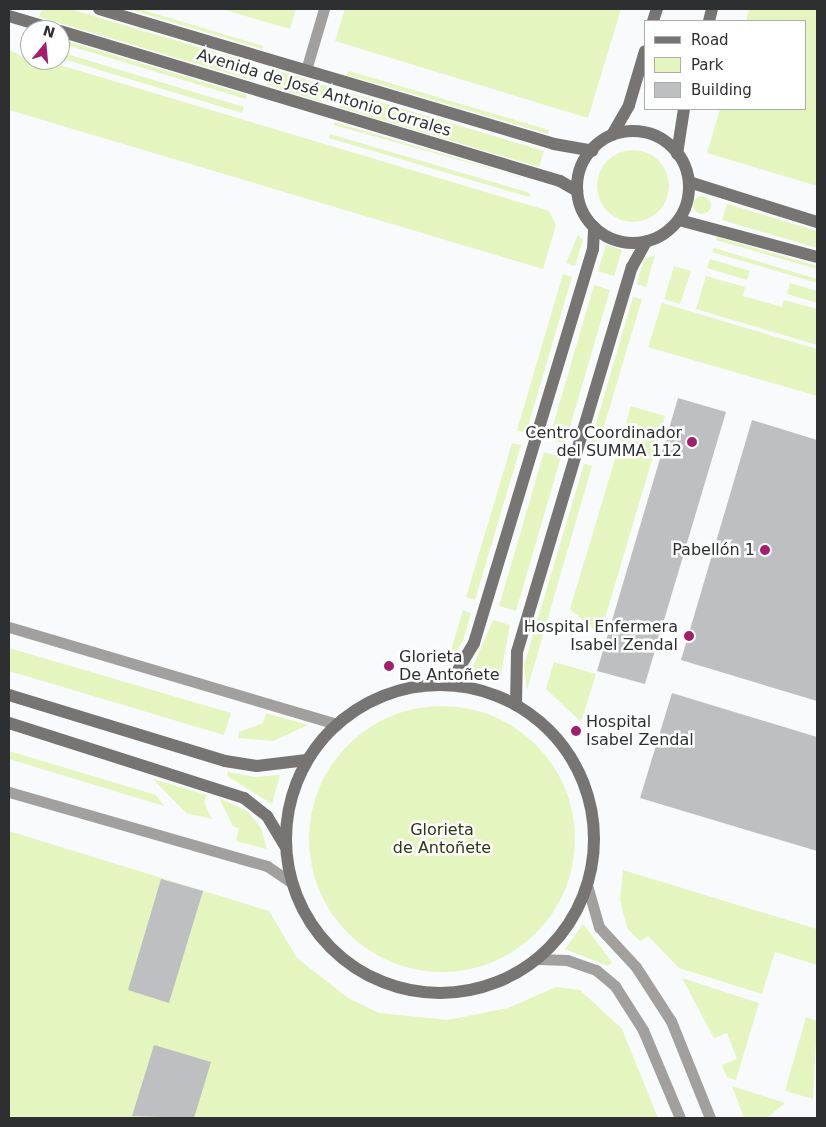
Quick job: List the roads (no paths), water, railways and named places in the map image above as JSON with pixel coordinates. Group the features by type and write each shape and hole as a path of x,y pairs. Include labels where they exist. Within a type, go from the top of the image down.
{"street":[{"name":"Avenida de José Antonio Corrales","path":"99,9 561,146 592,151"},
{"path":"306,70 324,9"},
{"path":"9,16 22,20"},
{"name":"Avenida de José Antonio Corrales","path":"70,34 560,181 577,191"},
{"path":"449,685 474,643 594,249 594,227 577,191 582,164 592,151 612,135 629,105 644,54"},
{"path":"677,154 684,110"},
{"path":"516,705 517,652 632,267 646,242 680,220 689,182 677,154 650,135 612,135"},
{"path":"689,182 817,222"},
{"path":"680,220 817,257"},
{"path":"594,227 617,241 646,242"},
{"path":"9,626 337,724"},
{"path":"449,685 483,691 516,705 561,743 583,782 594,827 587,885 564,929 537,959 500,981 458,992 394,986 354,967 322,939 291,882 285,846 290,801 307,760 337,724 364,704 395,691 449,685"},
{"path":"9,695 225,762 257,766 307,760"},
{"path":"9,723 244,798 267,816 285,846"},
{"path":"9,792 267,866 291,882"},
{"path":"587,885 598,926 636,967 671,1021 710,1118"},
{"path":"537,959 567,960 596,970 614,986 642,1030 680,1118"}],"place":[{"name":"Centro Coordinador del SUMMA 112","path":"692,442"},
{"name":"Pabellón 1","path":"765,550"},
{"name":"Hospital Enfermera Isabel Zendal","path":"689,636"},
{"name":"Glorieta De Antoñete","path":"389,666"},
{"name":"Hospital Isabel Zendal","path":"576,731"}],"park label":[{"name":"Glorieta de Antoñete","path":"442,839"}]}
